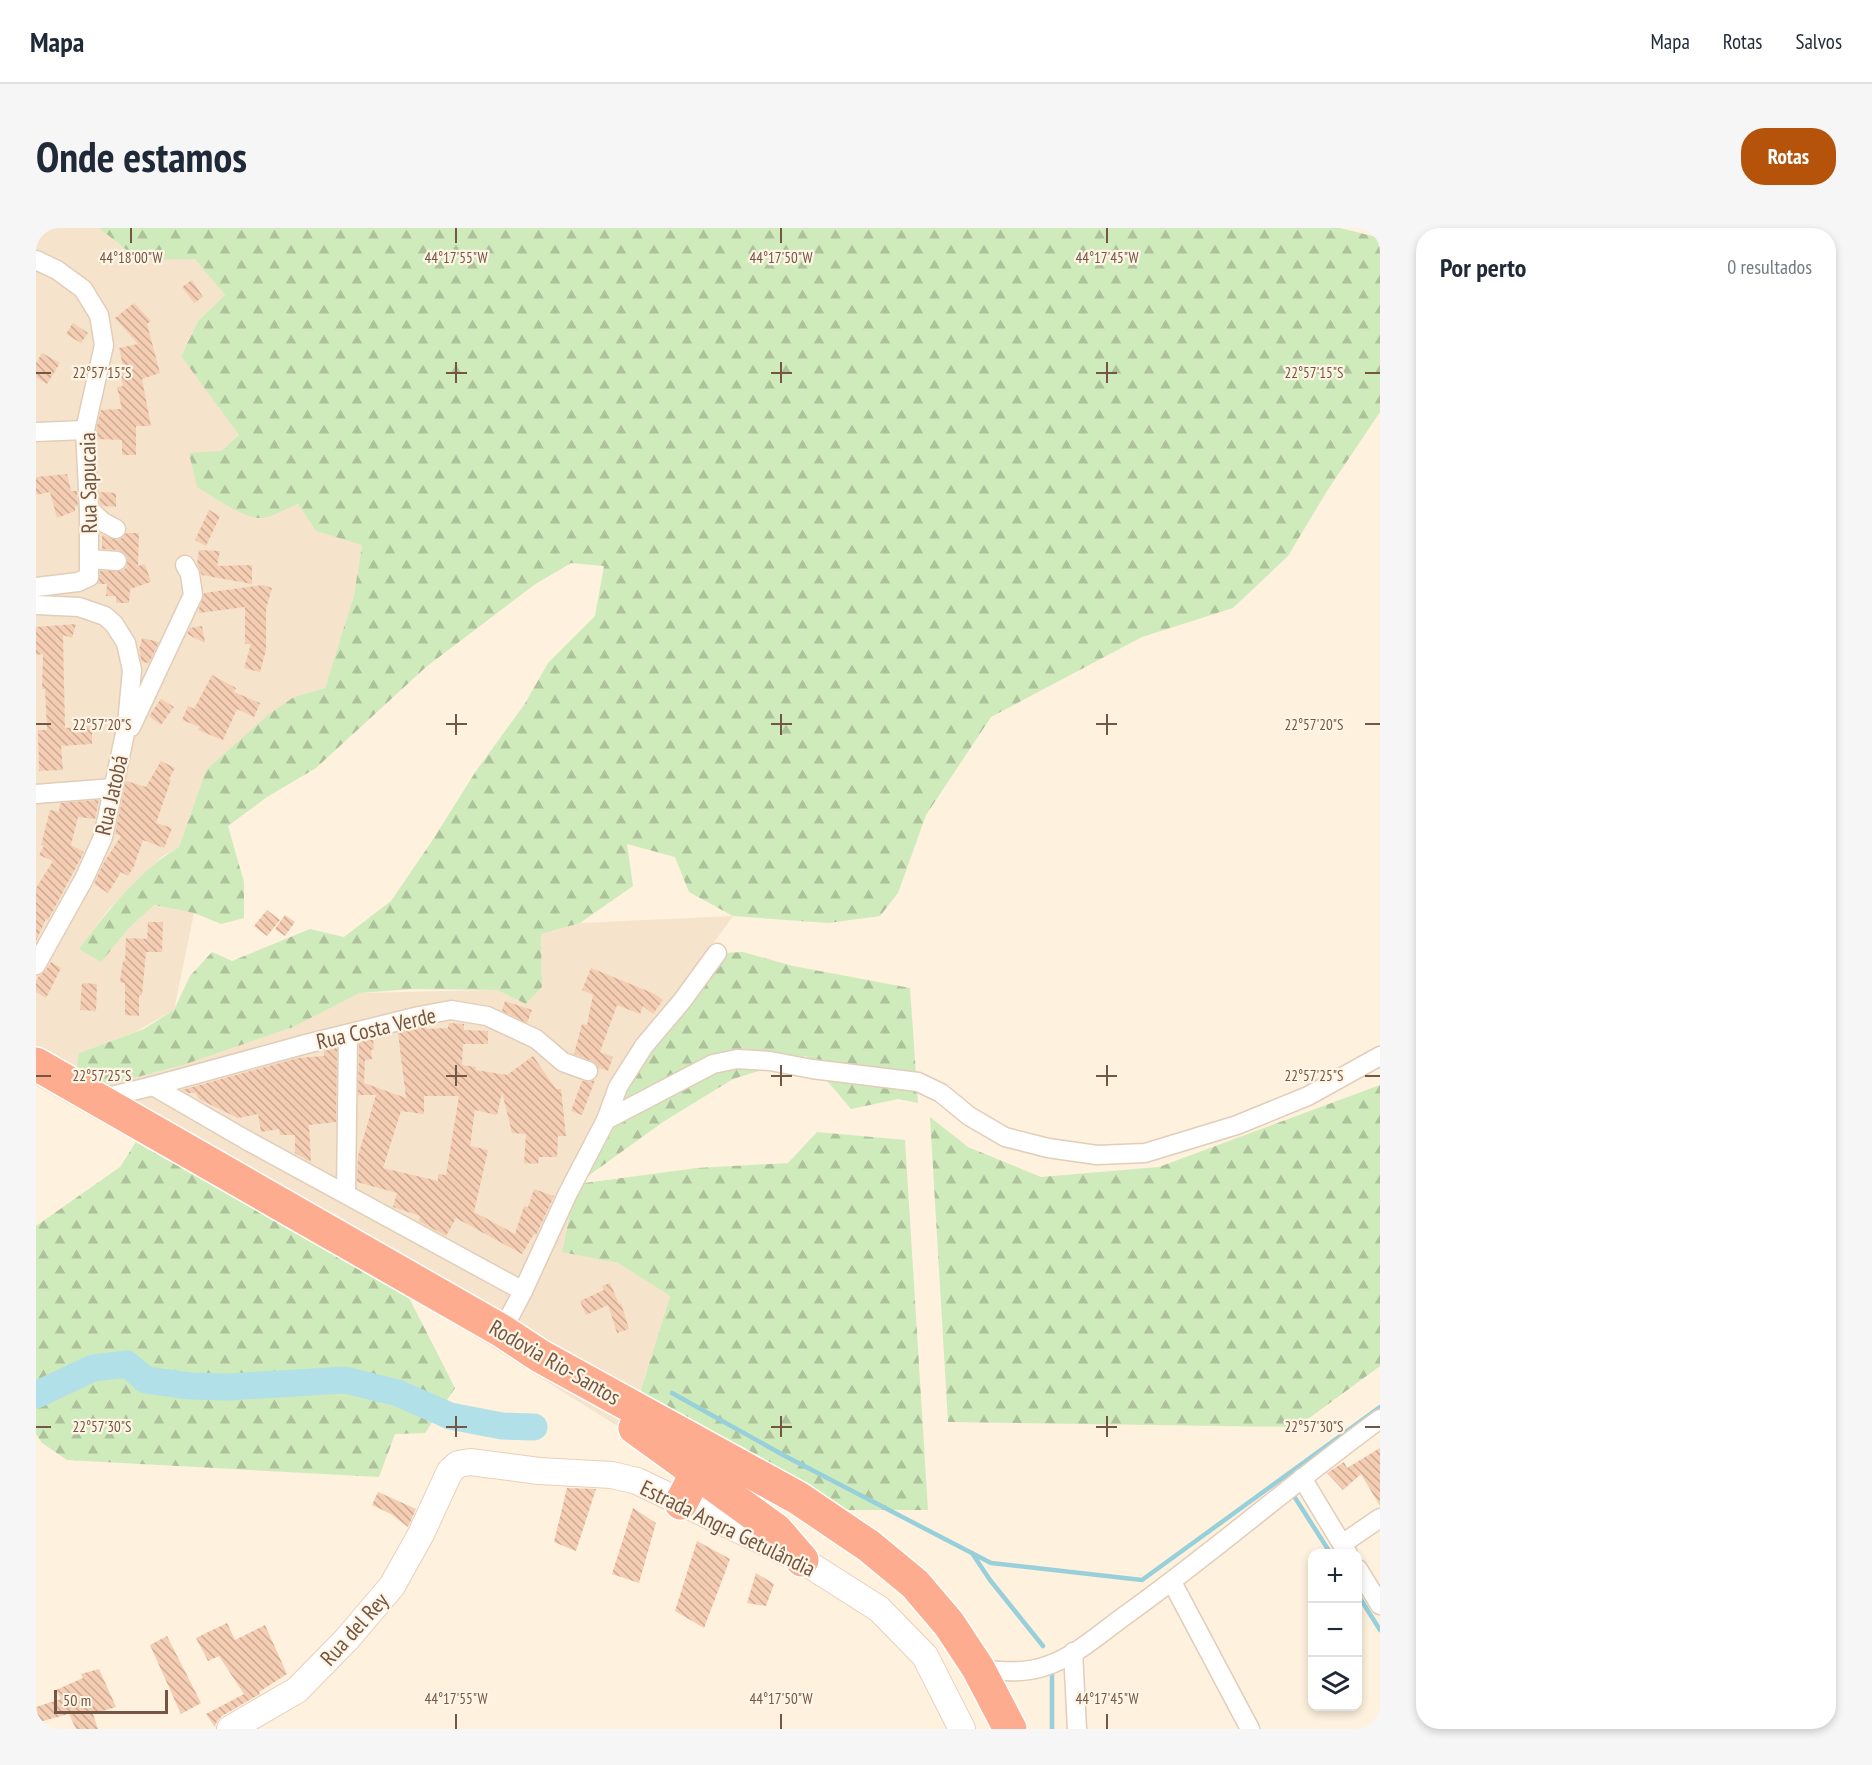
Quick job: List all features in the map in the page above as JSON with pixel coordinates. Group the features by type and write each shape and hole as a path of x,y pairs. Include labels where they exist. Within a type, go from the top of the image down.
{"highway":[{"name":"Rodovia Rio-Santos","path":"36,1064 502,1331 540,1356 798,1498 869,1546 915,1584 949,1624 978,1668 1010,1729"},
{"path":"540,1356 696,1474 750,1509 776,1530 802,1560"},
{"path":"681,1503 696,1474"}],"street":[{"name":"Rua Sapucaia","path":"36,260 57,270 83,289 99,315 104,345 85,430 89,509 89,577 78,582 36,587"},
{"path":"36,432 85,430"},
{"path":"89,509 103,522 116,529"},
{"path":"89,559 117,561"},
{"path":"122,748 193,595 190,574 185,564"},
{"name":"Rua Jatobá","path":"36,605 79,607 105,616 114,624 126,643 132,670 127,724 103,837 94,860 36,965"},
{"path":"36,794 113,788"},
{"path":"502,1331 568,1193 606,1120 618,1087 644,1046 682,1001 717,953"},
{"name":"Rua Costa Verde","path":"99,1099 419,1016 451,1011 487,1016 536,1039 563,1062 588,1071"},
{"path":"346,1194 348,1035"},
{"path":"606,1120 713,1064 736,1059 770,1061 812,1069 918,1082 941,1093 969,1116 1005,1137 1026,1143 1097,1155 1145,1153 1247,1121 1308,1096 1380,1056"},
{"path":"153,1086 248,1141 523,1291"},
{"path":"978,1668 1001,1672 1022,1671 1046,1666 1073,1652 1172,1582 1380,1419"},
{"name":"Estrada Angra Getulândia","path":"439,1494 450,1471 458,1464 470,1462 539,1471 612,1475 636,1482 802,1560 879,1609 925,1656 962,1729"},
{"path":"1302,1478 1345,1549 1380,1518"},
{"name":"Rua del Rey","path":"230,1729 297,1690 347,1639 392,1586 421,1534 439,1494"},
{"path":"1362,1576 1380,1605"},
{"path":"1172,1582 1250,1729"},
{"path":"1073,1652 1077,1729"}],"shaded area":[{"path":"36,228 99,228 139,260 195,258 225,295 198,321 181,355 239,435 221,451 298,504 316,531 362,544 354,595 325,688 294,697 206,770 179,847 163,856 108,910 79,949 128,929 153,905 194,913 174,1010 135,1032 79,1053 111,1084 183,1065 293,1027 360,993 497,990 526,1004 542,987 541,934 580,923 733,916 690,976 633,1045 582,1156 562,1251 618,1263 670,1296 627,1432 407,1294 36,1086"}],"green space":[{"path":"99,228 1340,228 1380,238 1380,412 1327,491 1288,556 1233,608 1142,637 991,717 926,815 898,893 880,916 828,923 733,916 689,892 675,857 627,844 633,886 580,923 541,934 542,987 526,1004 497,990 412,989 360,993 293,1027 183,1065 103,1086 76,1074 79,1053 144,1029 174,1010 190,976 212,952 232,961 310,929 344,937 391,901 476,771 524,705 548,663 595,616 604,566 571,563 534,585 426,667 316,768 267,797 228,826 244,882 244,918 221,924 194,913 154,905 128,929 101,962 79,949 112,907 138,880 151,867 179,847 206,770 268,715 294,697 325,688 354,595 362,545 316,531 298,504 267,517 255,517 228,506 197,487 189,453 221,451 239,435 181,356 198,321 225,295 195,259 139,260"},
{"path":"743,952 793,966 910,988 918,1103 898,1099 851,1109 806,1056 733,1079 663,1122 577,1184 697,1168 788,1163 817,1132 905,1140 928,1510 848,1510 637,1402 670,1296 618,1263 562,1252 576,1185 633,1045 706,954"},
{"path":"1380,1085 1380,1366 1297,1427 948,1422 930,1117 968,1147 1041,1177 1159,1167"},
{"path":"136,1142 407,1294 455,1388 425,1433 395,1434 379,1477 67,1460 42,1443 36,1434 36,1226 120,1167"}],"building":[{"path":"192,280 203,297 194,303 182,287"},
{"path":"134,303 151,321 147,324 160,373 142,379 151,426 136,426 136,455 122,455 122,440 97,439 96,431 101,410 122,409 117,387 123,386 120,371 124,370 119,348 138,344 115,318"},
{"path":"73,323 88,333 81,343 66,334"},
{"path":"42,353 60,363 47,384 36,377 36,363"},
{"path":"67,474 71,491 77,491 78,506 75,506 75,511 57,518 50,492 36,495 36,477"},
{"path":"99,492 116,493 116,507 100,504"},
{"path":"209,510 220,516 206,546 195,540"},
{"path":"126,533 139,533 138,566 145,564 151,582 130,589 129,603 116,603 116,596 106,596 107,584 98,584 100,571 122,571 127,567 127,557 118,550 102,549 102,535 117,540"},
{"path":"199,550 220,551 217,566 252,565 252,584 202,575 197,564"},
{"path":"263,585 272,588 266,609 266,650 260,672 244,668 251,644 245,644 245,607 199,613 199,609 204,593"},
{"path":"76,624 72,638 63,635 65,728 92,726 92,744 61,746 63,770 39,771 38,730 47,730 45,689 42,689 43,654 36,655 36,627"},
{"path":"202,626 205,643 187,634 190,628"},
{"path":"142,638 159,642 149,663 142,662 139,650"},
{"path":"212,675 236,688 234,692 260,703 254,717 237,709 223,740 198,730 200,727 182,720 188,706 194,709"},
{"path":"161,699 174,707 161,725 149,716"},
{"path":"161,761 175,768 169,779 171,780 156,823 172,828 164,848 143,840 128,876 121,872 108,893 94,884 103,864 121,836 115,834 126,781 146,787"},
{"path":"99,800 95,819 78,817 71,845 84,852 36,941 36,888 53,861 39,855 44,846 41,845 50,810 59,812 60,803"},
{"path":"267,910 280,920 267,936 254,926"},
{"path":"285,915 295,922 285,936 275,929"},
{"path":"148,922 163,922 162,952 146,952 142,995 139,996 139,1016 125,1015 125,983 120,982 123,961 125,961 126,938 147,939"},
{"path":"51,962 61,968 46,998 36,992 36,980"},
{"path":"591,968 655,994 663,1000 653,1014 643,1006 640,1014 617,1005 600,1052 613,1057 608,1071 599,1069 592,1061 574,1054 582,1024 587,1025 593,995 582,990"},
{"path":"82,983 97,984 96,1011 80,1010"},
{"path":"505,1001 532,1010 527,1023 502,1011"},
{"path":"449,1023 464,1024 464,1030 488,1031 488,1044 463,1044 462,1065 476,1067 476,1070 507,1075 533,1056 556,1089 561,1089 566,1136 558,1136 557,1157 539,1157 538,1164 524,1163 526,1134 512,1133 502,1092 497,1115 475,1110 470,1146 488,1150 474,1212 515,1234 524,1206 528,1207 534,1189 554,1196 536,1235 534,1234 522,1254 456,1218 446,1236 419,1221 420,1216 393,1207 397,1193 357,1182 358,1156 376,1095 358,1095 359,1042 373,1039 372,1059 365,1060 364,1083 406,1098 398,1033 426,1026 426,1029 448,1028","holes":["424,1096 459,1096 446,1175 438,1174 438,1181 383,1168 401,1111 424,1114"]},
{"path":"337,1048 336,1122 309,1125 311,1162 295,1153 295,1135 280,1135 279,1129 261,1132 258,1114 238,1118 199,1099 196,1093 182,1090 298,1058 324,1056 324,1051"},
{"path":"595,1080 582,1115 571,1111 582,1081"},
{"path":"610,1283 619,1304 621,1303 629,1329 617,1333 608,1305 586,1315 580,1301 604,1290 602,1286"},
{"path":"1380,1448 1380,1506 1361,1474 1343,1490 1327,1473 1344,1462 1347,1468"},
{"path":"567,1488 596,1489 576,1551 554,1542"},
{"path":"378,1492 416,1509 408,1527 391,1514 372,1505"},
{"path":"633,1508 656,1523 639,1583 612,1574"},
{"path":"697,1541 730,1559 704,1628 675,1611"},
{"path":"756,1573 774,1584 766,1606 747,1603"},
{"path":"227,1623 235,1640 265,1625 287,1674 259,1692 260,1694 222,1716 215,1727 206,1714 244,1694 219,1656 208,1661 196,1638"},
{"path":"167,1636 201,1703 181,1714 150,1645"},
{"path":"99,1669 116,1707 93,1714 98,1729 76,1729 69,1714 39,1722 36,1707 61,1699 56,1690 83,1678 81,1674"}],"waterway":[{"path":"36,1395 93,1368 127,1364 146,1380 190,1386 228,1387 345,1380 398,1393 450,1416 502,1426 534,1427"},
{"path":"672,1393 785,1456 991,1563 1142,1580 1380,1407"},
{"path":"1292,1493 1328,1549"},
{"path":"972,1553 990,1580 1043,1646"},
{"path":"1362,1601 1380,1630"},
{"path":"1052,1672 1052,1729"}]}
